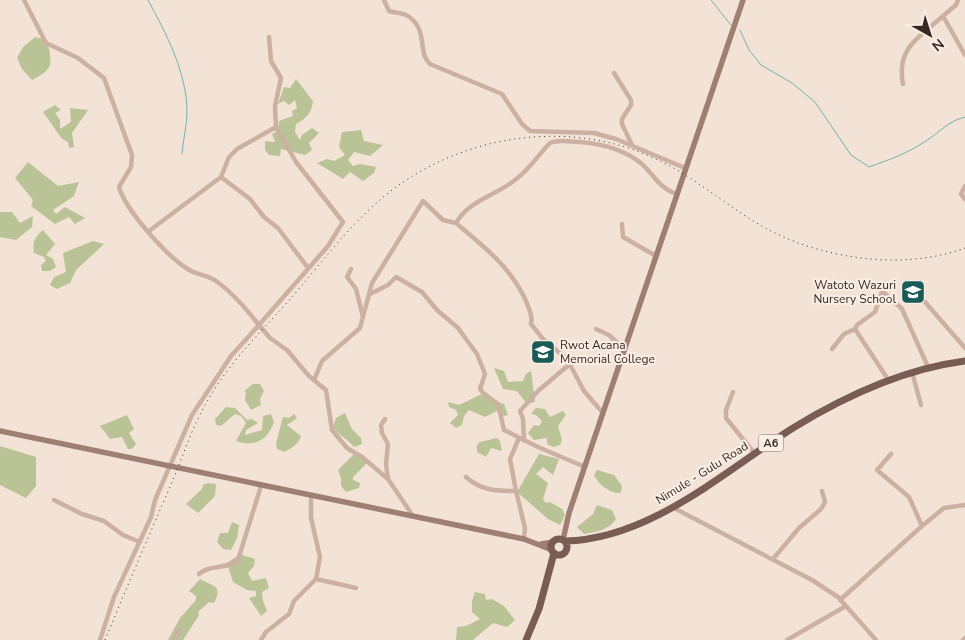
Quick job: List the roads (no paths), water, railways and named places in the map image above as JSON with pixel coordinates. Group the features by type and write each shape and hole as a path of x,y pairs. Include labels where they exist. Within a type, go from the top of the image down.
{"main road":[{"path":"526,640 743,0"},
{"name":"Nimule - Gulu Road","path":"558,546 584,541 634,525 672,508 824,410 912,371 965,362"},
{"path":"0,431 558,546"},
{"name":"Nimule - Gulu Road","path":"558,546 567,549 584,541"}],"street":[{"path":"24,0 46,43 78,58 104,78 132,155 131,167 119,188 131,210 164,250 187,268 213,278 226,289 259,325 327,392 332,430 347,448 362,457 388,479 414,517"},
{"path":"384,0 389,11 408,16 416,24 423,38 424,56 430,64 502,94 522,124 530,131 594,133 632,145 685,168"},
{"path":"903,84 902,72 907,47 956,5 957,0"},
{"path":"943,16 965,55"},
{"path":"100,640 114,597 140,542 169,465 192,415 231,356 328,246 343,222 296,162 276,127 275,106 281,78 270,61 269,37"},
{"path":"614,73 631,100 631,105 622,119 622,124 632,145"},
{"path":"150,231 221,177 232,153 276,127"},
{"path":"456,223 472,204 516,180 552,141 592,143 622,151 641,163 660,186 676,194"},
{"path":"221,177 240,194 250,199 264,217 278,228 308,268"},
{"path":"965,186 961,194 965,199"},
{"path":"314,380 322,361 358,331 372,283 423,201 443,220 456,223 501,261 521,290 532,318 531,324 536,332 570,364 584,391 603,413"},
{"path":"622,224 623,237 656,256"},
{"path":"352,269 347,277 356,289 363,318"},
{"path":"370,294 388,286 396,277 414,286 429,298 437,310 458,328 477,354 485,374 480,386 481,391 498,404 504,430 522,440 585,467"},
{"path":"832,348 844,334 856,329 860,322 875,312 885,283"},
{"path":"881,290 902,309 928,367"},
{"path":"925,302 965,348"},
{"path":"596,329 609,335 624,349"},
{"path":"856,329 889,381"},
{"path":"524,539 525,528 510,459 522,440 524,419 520,411 539,390 570,364"},
{"path":"912,371 921,405"},
{"path":"733,392 726,410 726,418 755,454"},
{"path":"385,419 381,425 382,433 388,444 386,464 388,479"},
{"path":"890,454 877,470 909,497 922,526"},
{"path":"466,477 473,483 490,490 516,492"},
{"path":"199,574 206,569 230,566 238,560 261,486"},
{"path":"773,559 799,528 821,508 825,502 822,491"},
{"path":"261,640 266,632 289,614 294,602 316,579 320,557 310,518 311,496"},
{"path":"54,500 82,514 104,521 123,535 140,542"},
{"path":"840,600 944,508 965,504"},
{"path":"672,508 812,580 840,600 876,640"},
{"path":"316,579 356,588"},
{"path":"787,640 846,606"},
{"path":"174,640 180,629"}],"waterway":[{"path":"148,0 174,54 183,83 187,112 182,154"},
{"path":"711,0 731,25"},
{"path":"740,30 749,50 761,65 792,83 815,102 851,155 869,167 912,149 949,124 965,117"}],"railway":[{"path":"105,640 193,429 208,400 226,372 361,217 387,194 417,174 449,157 483,146 519,138 555,136 591,139 626,147 660,161 689,177 758,224 795,242 818,249 868,259 893,260 918,259 942,255 965,248"}],"place":[{"name":"Watoto Wazuri Nursery School","path":"913,292"},
{"name":"Rwot Acana Memorial College","path":"543,352"}]}
